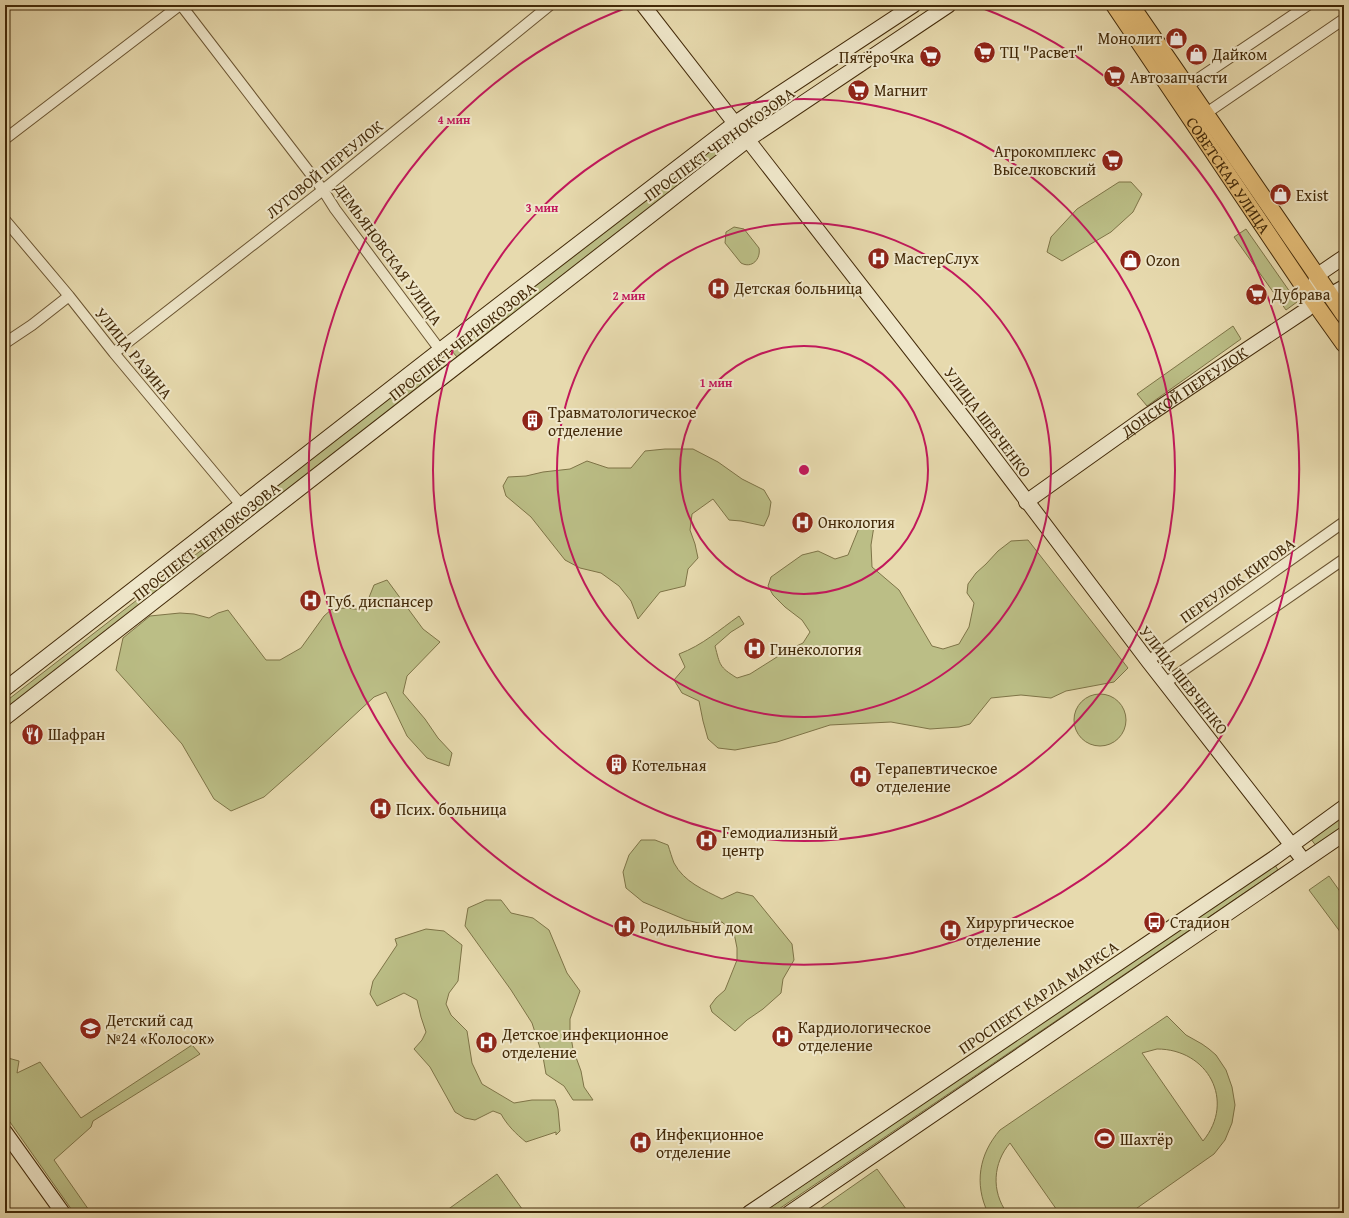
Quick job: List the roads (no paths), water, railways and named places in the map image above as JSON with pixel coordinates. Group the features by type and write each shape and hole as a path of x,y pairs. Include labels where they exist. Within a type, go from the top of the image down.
{"main road":[{"name":"СОВЕТСКАЯ УЛИЦА","path":"1114,5 1314,302 1344,344"},
{"name":"СОВЕТСКАЯ УЛИЦА","path":"1131,5 1344,315"},
{"name":"ДОНСКОЙ ПЕРЕУЛОК","path":"1314,302 1330,295"}],"street":[{"path":"5,139 181,5"},
{"name":"ДЕМЬЯНОВСКАЯ УЛИЦА","path":"181,5 323,190 335,209 440,350"},
{"name":"ЛУГОВОЙ ПЕРЕУЛОК","path":"114,353 323,190 550,5"},
{"name":"УЛИЦА ШЕВЧЕНКО","path":"643,5 749,139 977,435 1026,502 1148,661 1304,861"},
{"name":"ПРОСПЕКТ ЧЕРНОКОЗОВА","path":"5,689 440,350 735,123 914,5"},
{"name":"ПРОСПЕКТ ЧЕРНОКОЗОВА","path":"5,718 749,139 949,5"},
{"path":"1186,87 1308,5"},
{"path":"1205,114 1344,19"},
{"name":"УЛИЦА РАЗИНА","path":"5,220 241,505"},
{"path":"1314,302 1316,276 1344,257"},
{"name":"ДОНСКОЙ ПЕРЕУЛОК","path":"1330,295 1344,287"},
{"path":"5,343 32,325 69,296"},
{"name":"ДОНСКОЙ ПЕРЕУЛОК","path":"1026,502 1144,418 1306,310 1314,302"},
{"name":"ПЕРЕУЛОК КИРОВА","path":"1148,661 1344,522"},
{"path":"1165,683 1344,559"},
{"name":"ПРОСПЕКТ КАРЛА МАРКСА","path":"749,1213 1292,846 1344,807"},
{"path":"789,1213 1344,834"},
{"path":"5,1132 63,1213"}],"place":[{"name":"Монолит","path":"1177,38"},
{"name":"ТЦ \"Расвет\"","path":"984,52"},
{"name":"Дайком","path":"1196,54"},
{"name":"Пятёрочка","path":"930,57"},
{"name":"Автозапчасти","path":"1115,77"},
{"name":"Магнит","path":"858,90"},
{"name":"Агрокомплекс Выселковский","path":"1112,160"},
{"name":"Exist","path":"1280,195"},
{"name":"МастерСлух","path":"879,258"},
{"name":"Ozon","path":"1130,260"},
{"name":"Детская больница","path":"718,288"},
{"name":"Дубрава","path":"1256,294"},
{"name":"Травматологическое отделение","path":"532,421"},
{"name":"Онкология","path":"802,522"},
{"name":"Туб. диспансер","path":"311,601"},
{"name":"Гинекология","path":"755,649"},
{"name":"Шафран","path":"32,734"},
{"name":"Котельная","path":"616,765"},
{"name":"Терапевтическое отделение","path":"860,777"},
{"name":"Псих. больница","path":"381,809"},
{"name":"Гемодиализный центр","path":"707,841"},
{"name":"Стадион","path":"1154,922"},
{"name":"Родильный дом","path":"625,927"},
{"name":"Хирургическое отделение","path":"950,931"},
{"name":"Детский сад №24 «Колосок»","path":"90,1029"},
{"name":"Кардиологическое отделение","path":"783,1036"},
{"name":"Детское инфекционное отделение","path":"487,1043"},
{"name":"Шахтёр","path":"1105,1139"},
{"name":"Инфекционное отделение","path":"640,1143"}]}
